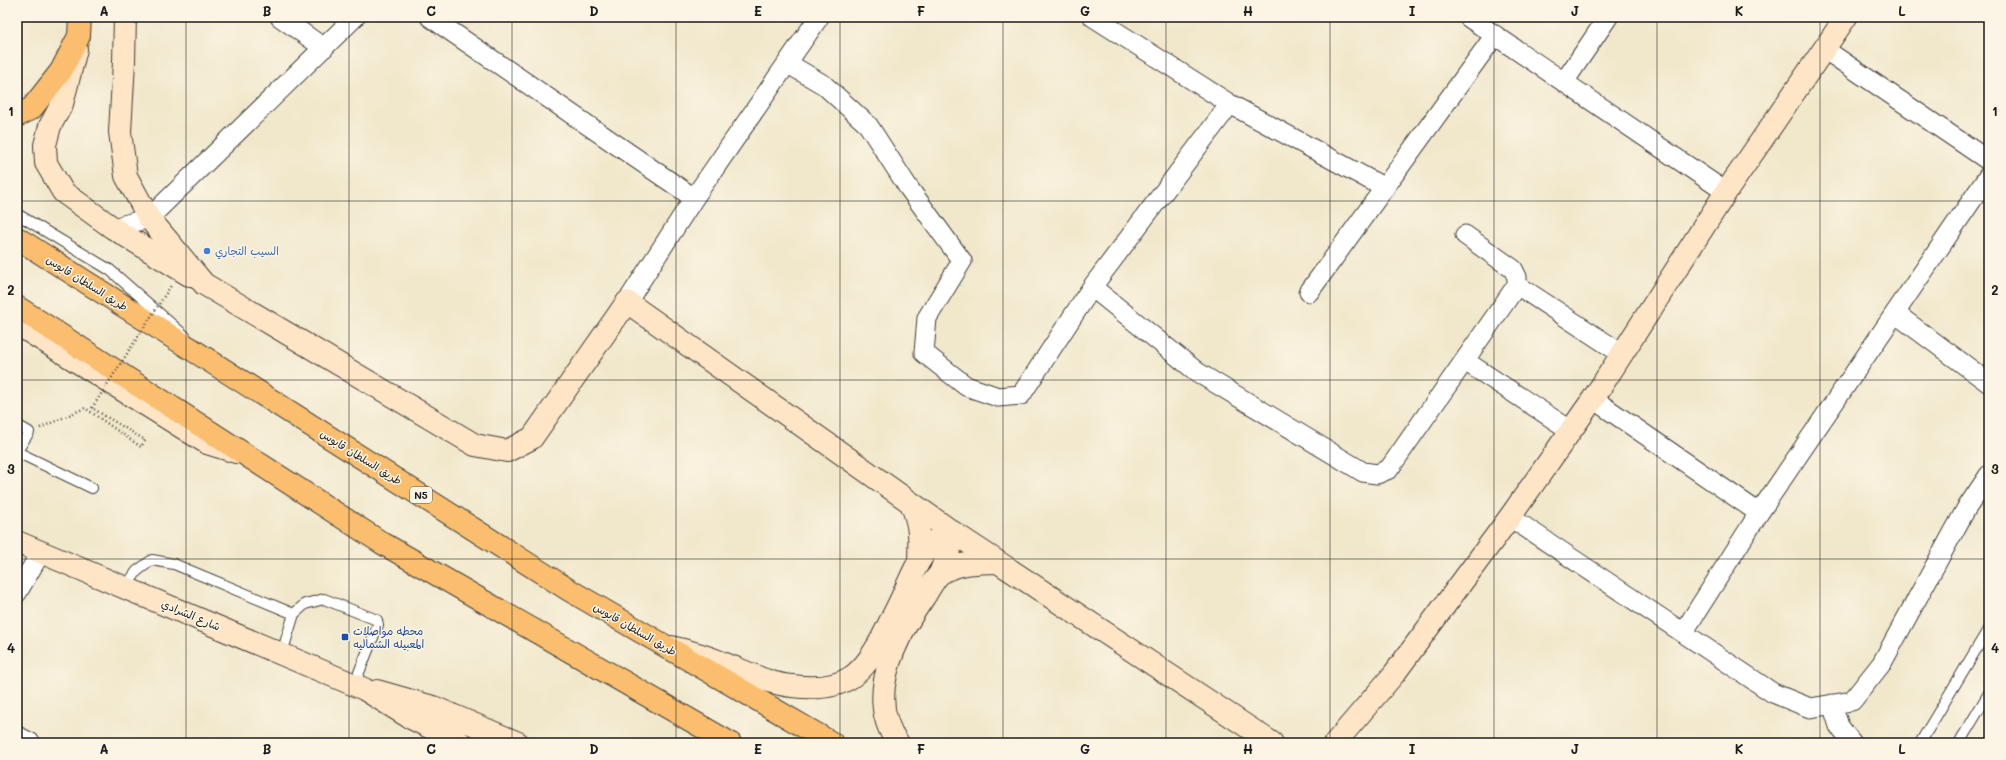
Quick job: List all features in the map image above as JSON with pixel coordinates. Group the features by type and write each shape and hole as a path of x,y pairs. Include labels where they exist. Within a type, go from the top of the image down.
{"highway":[{"path":"17,116 32,108 61,71 79,27"},
{"name":"طريق السلطان قابوس","path":"17,238 569,590 832,743"},
{"path":"17,308 382,544 730,743"}],"street":[{"path":"125,17 120,132 126,176 149,218 204,284"},
{"path":"280,17 324,48"},
{"path":"113,228 149,218 355,17"},
{"path":"430,17 694,198"},
{"path":"79,27 73,65 62,104 50,126 45,145 46,163 63,192 113,228 204,284 475,445 507,451 532,438 626,302 694,198 819,17"},
{"path":"1093,17 1230,104 1385,188"},
{"path":"1468,17 1726,192"},
{"path":"1564,82 1608,17"},
{"path":"1335,743 1394,674 1510,517 1593,399 1726,192 1824,49 1839,19"},
{"path":"1309,292 1495,35"},
{"path":"1824,49 1989,161"},
{"path":"787,63 824,85 868,125 908,187 962,261 927,318 924,353 966,386 998,397 1021,395 1092,287 1230,104"},
{"path":"1683,633 1759,514 1989,175"},
{"path":"1092,287 1197,372 1363,472 1377,474 1389,470 1517,285 1517,278 1513,269 1465,235"},
{"path":"1517,285 1622,354"},
{"path":"626,302 951,531 1272,743"},
{"path":"1896,314 1989,383"},
{"path":"17,324 207,443 244,455"},
{"path":"1465,361 1570,430"},
{"path":"1593,399 1759,514"},
{"path":"1510,517 1772,693 1810,708 1852,701 1882,663 1966,509 1989,475"},
{"path":"911,503 918,519 921,533 919,560"},
{"path":"664,646 698,653 764,679 790,686 813,688 830,686 851,678 863,668 874,654 919,560 940,536 951,531"},
{"path":"898,743 892,736 886,716 883,695 885,676 890,657 914,611 940,573 952,543 951,531"},
{"name":"شارع الشرادي","path":"17,542 282,653 359,687 409,718 461,743"},
{"path":"17,593 41,552"},
{"path":"940,573 961,565 998,562"},
{"name":"شارع الشرادي","path":"359,687 416,701 518,743"},
{"path":"1832,704 1839,726 1852,743"},
{"path":"17,736 31,743"}],"lane":[{"path":"17,214 110,270 171,321 212,362"},
{"path":"17,425 29,432 17,451 92,488"},
{"path":"125,588 137,572 152,560 174,564 294,614"},
{"path":"282,653 294,614 305,604 324,599 377,620 378,625 359,687"},
{"path":"1920,743 1989,628"},
{"path":"1959,743 1989,693"}],"path":[{"path":"29,432 85,408 141,447 145,440 92,408 172,284"}],"place":[{"name":"السيب التجاري","path":"207,251"},
{"name":"محطه مواصلات المعبيله الشماليه","path":"345,637"}]}
